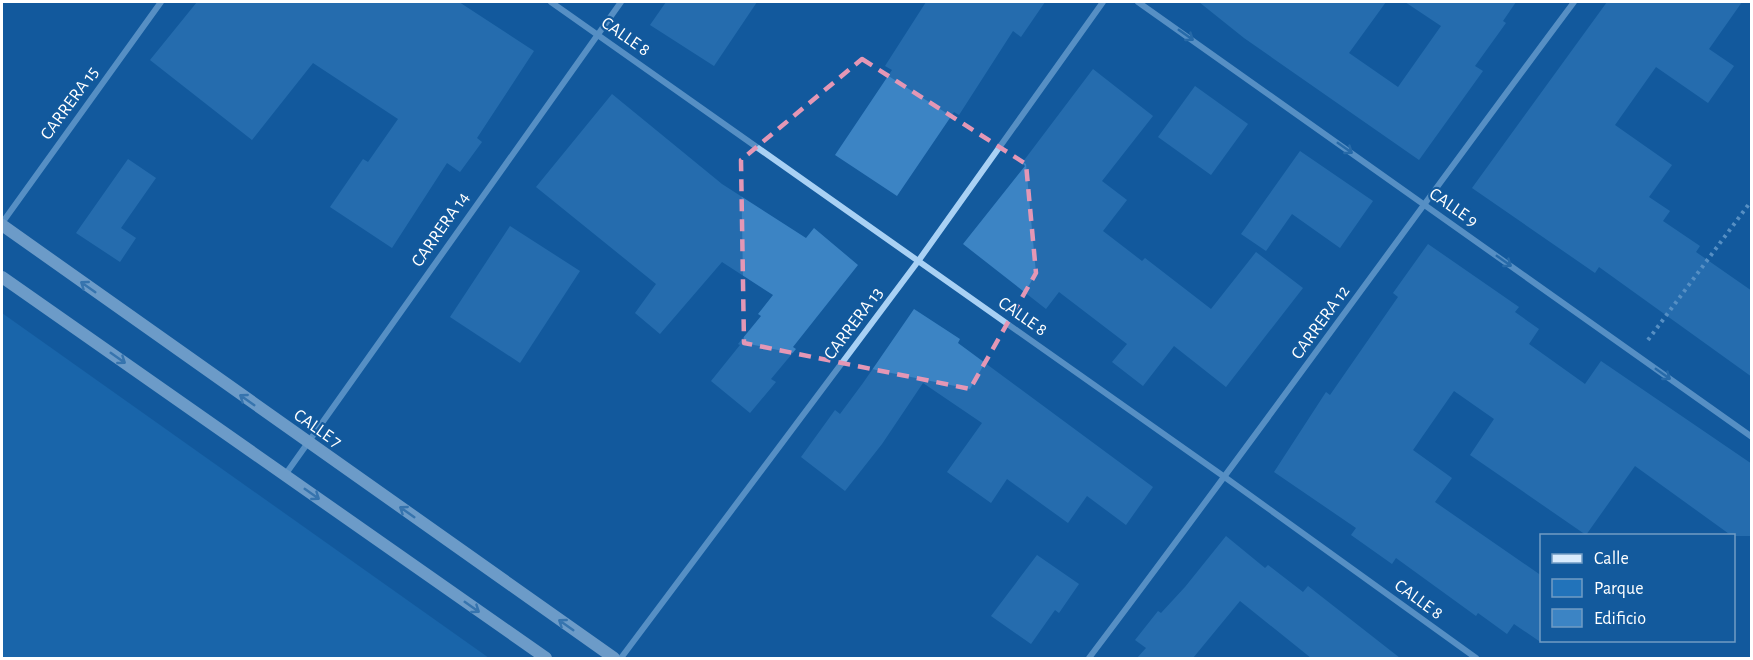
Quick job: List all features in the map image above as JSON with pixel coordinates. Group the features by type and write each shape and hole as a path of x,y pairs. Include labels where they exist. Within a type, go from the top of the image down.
{"main road":[{"name":"CALLE 7","path":"2,224 614,658"},
{"path":"2,277 546,658"}],"street":[{"name":"CARRERA 15","path":"2,224 161,2"},
{"name":"CALLE 8","path":"550,2 1226,478 1476,658"},
{"name":"CARRERA 14","path":"285,475 596,34 621,2"},
{"name":"CARRERA 13","path":"621,658 918,260 1103,2"},
{"name":"CALLE 9","path":"1138,2 1752,437"},
{"name":"CARRERA 12","path":"1089,658 1226,478 1423,204 1574,2"}],"path":[{"path":"1636,356 1749,204"}],"highlighted area":[{"path":"862,59 1026,164 1036,273 970,389 744,343 741,160"}],"green space":[{"path":"2,313 489,658 2,658"}],"building":[{"path":"197,2 459,2 534,51 477,138 482,142 460,172 447,163 392,248 330,207 363,159 368,162 398,119 313,63 252,140 150,60"},
{"path":"666,2 757,2 714,66 650,25"},
{"path":"926,2 1045,2 1021,37 1013,31 959,115 954,112 897,196 835,155 892,70 885,66"},
{"path":"1199,2 1386,2 1349,53 1398,87 1441,26 1405,2 1516,2 1503,21 1506,23 1475,66 1483,71 1419,160 1244,38"},
{"path":"1607,2 1742,2 1709,49 1734,66 1708,103 1656,67 1615,125 1672,165 1649,197 1670,211 1663,221 1700,246 1696,252 1752,291 1752,377 1599,267 1595,273 1472,188"},
{"path":"1093,69 1153,116 1102,181 1127,200 1103,231 1142,261 1145,258 1211,309 1256,252 1303,288 1226,387 1174,346 1143,386 1112,362 1127,344 1059,292 1046,309 963,244 1025,166 1022,163"},
{"path":"1195,86 1248,124 1211,175 1158,137"},
{"path":"612,94 722,184 806,238 814,228 858,265 793,347 796,349 771,379 776,382 750,413 711,381 761,316 758,314 773,295 722,262 660,334 635,313 656,284 536,187"},
{"path":"1300,151 1373,201 1340,248 1292,214 1266,251 1241,234"},
{"path":"128,159 156,178 121,228 136,238 120,262 76,233"},
{"path":"510,226 580,271 520,363 450,317"},
{"path":"1428,244 1519,307 1515,312 1539,329 1529,344 1585,384 1601,361 1752,464 1752,536 1729,534 1635,466 1585,534 1470,455 1494,419 1454,391 1413,450 1452,478 1435,502 1540,575 1540,642 1514,624 1507,634 1478,613 1476,616 1396,558 1392,564 1351,535 1356,528 1274,472 1326,392 1330,395 1398,297 1393,293"},
{"path":"914,309 960,339 958,343 1153,487 1126,525 1087,496 1068,523 1007,479 991,503 947,472 982,423 923,383 882,444 845,491 801,457 835,410 840,414"},
{"path":"1226,536 1265,568 1268,565 1303,592 1308,586 1400,658 1311,658 1240,601 1193,658 1137,658 1146,648 1135,640 1158,611 1161,613 1185,587"},
{"path":"1037,555 1079,584 1059,613 1055,610 1031,644 991,616"}]}
